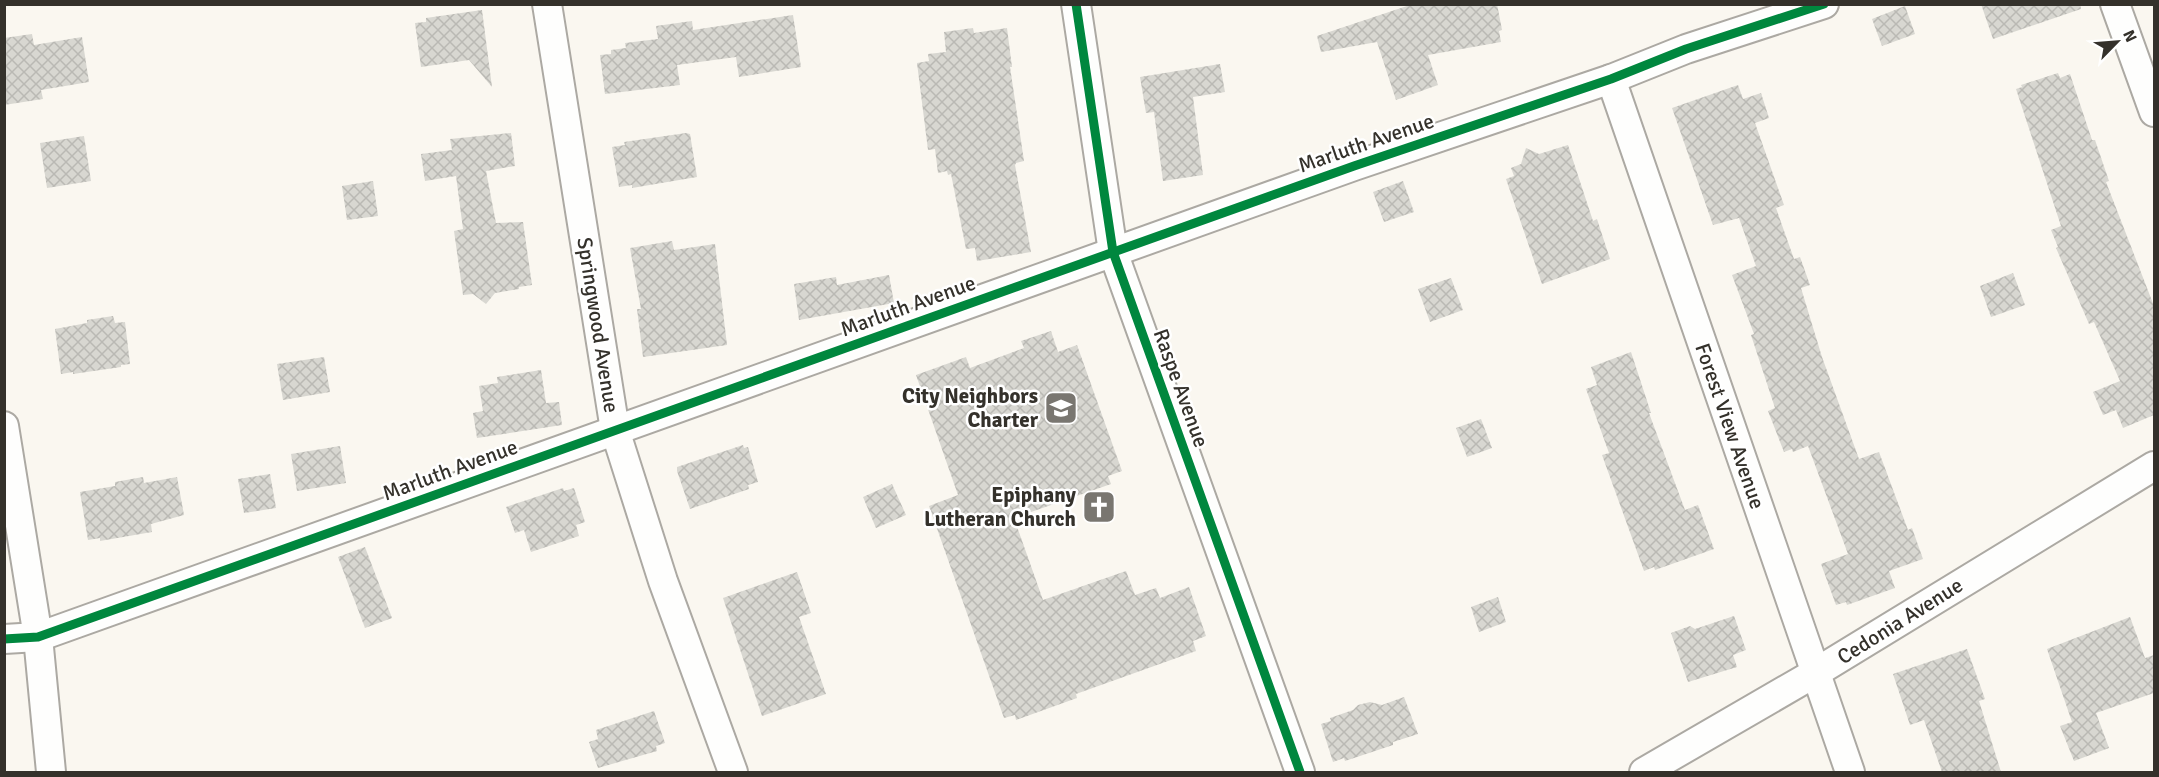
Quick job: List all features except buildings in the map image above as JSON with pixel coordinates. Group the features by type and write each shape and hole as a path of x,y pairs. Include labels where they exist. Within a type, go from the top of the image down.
{"street":[{"name":"Springwood Avenue","path":"547,4 615,430 663,581 734,772"},
{"name":"Raspe Avenue","path":"1076,4 1113,252 1300,772"},
{"name":"Marluth Avenue","path":"4,639 38,637 1354,166 1611,79 1686,49 1824,4"},
{"path":"2115,4 2154,112"},
{"name":"Forest View Avenue","path":"1611,79 1850,772"},
{"path":"4,426 38,637 51,772"},
{"name":"Cedonia Avenue","path":"1644,772 1815,673 2154,466"}],"cycle path":[{"path":"1076,4 1113,252 1300,772"},
{"path":"4,639 38,637 1354,166 1611,79 1686,49 1824,4"}],"place":[{"name":"City Neighbors Charter","path":"1061,408"},
{"name":"Epiphany Lutheran Church","path":"1099,507"}]}
